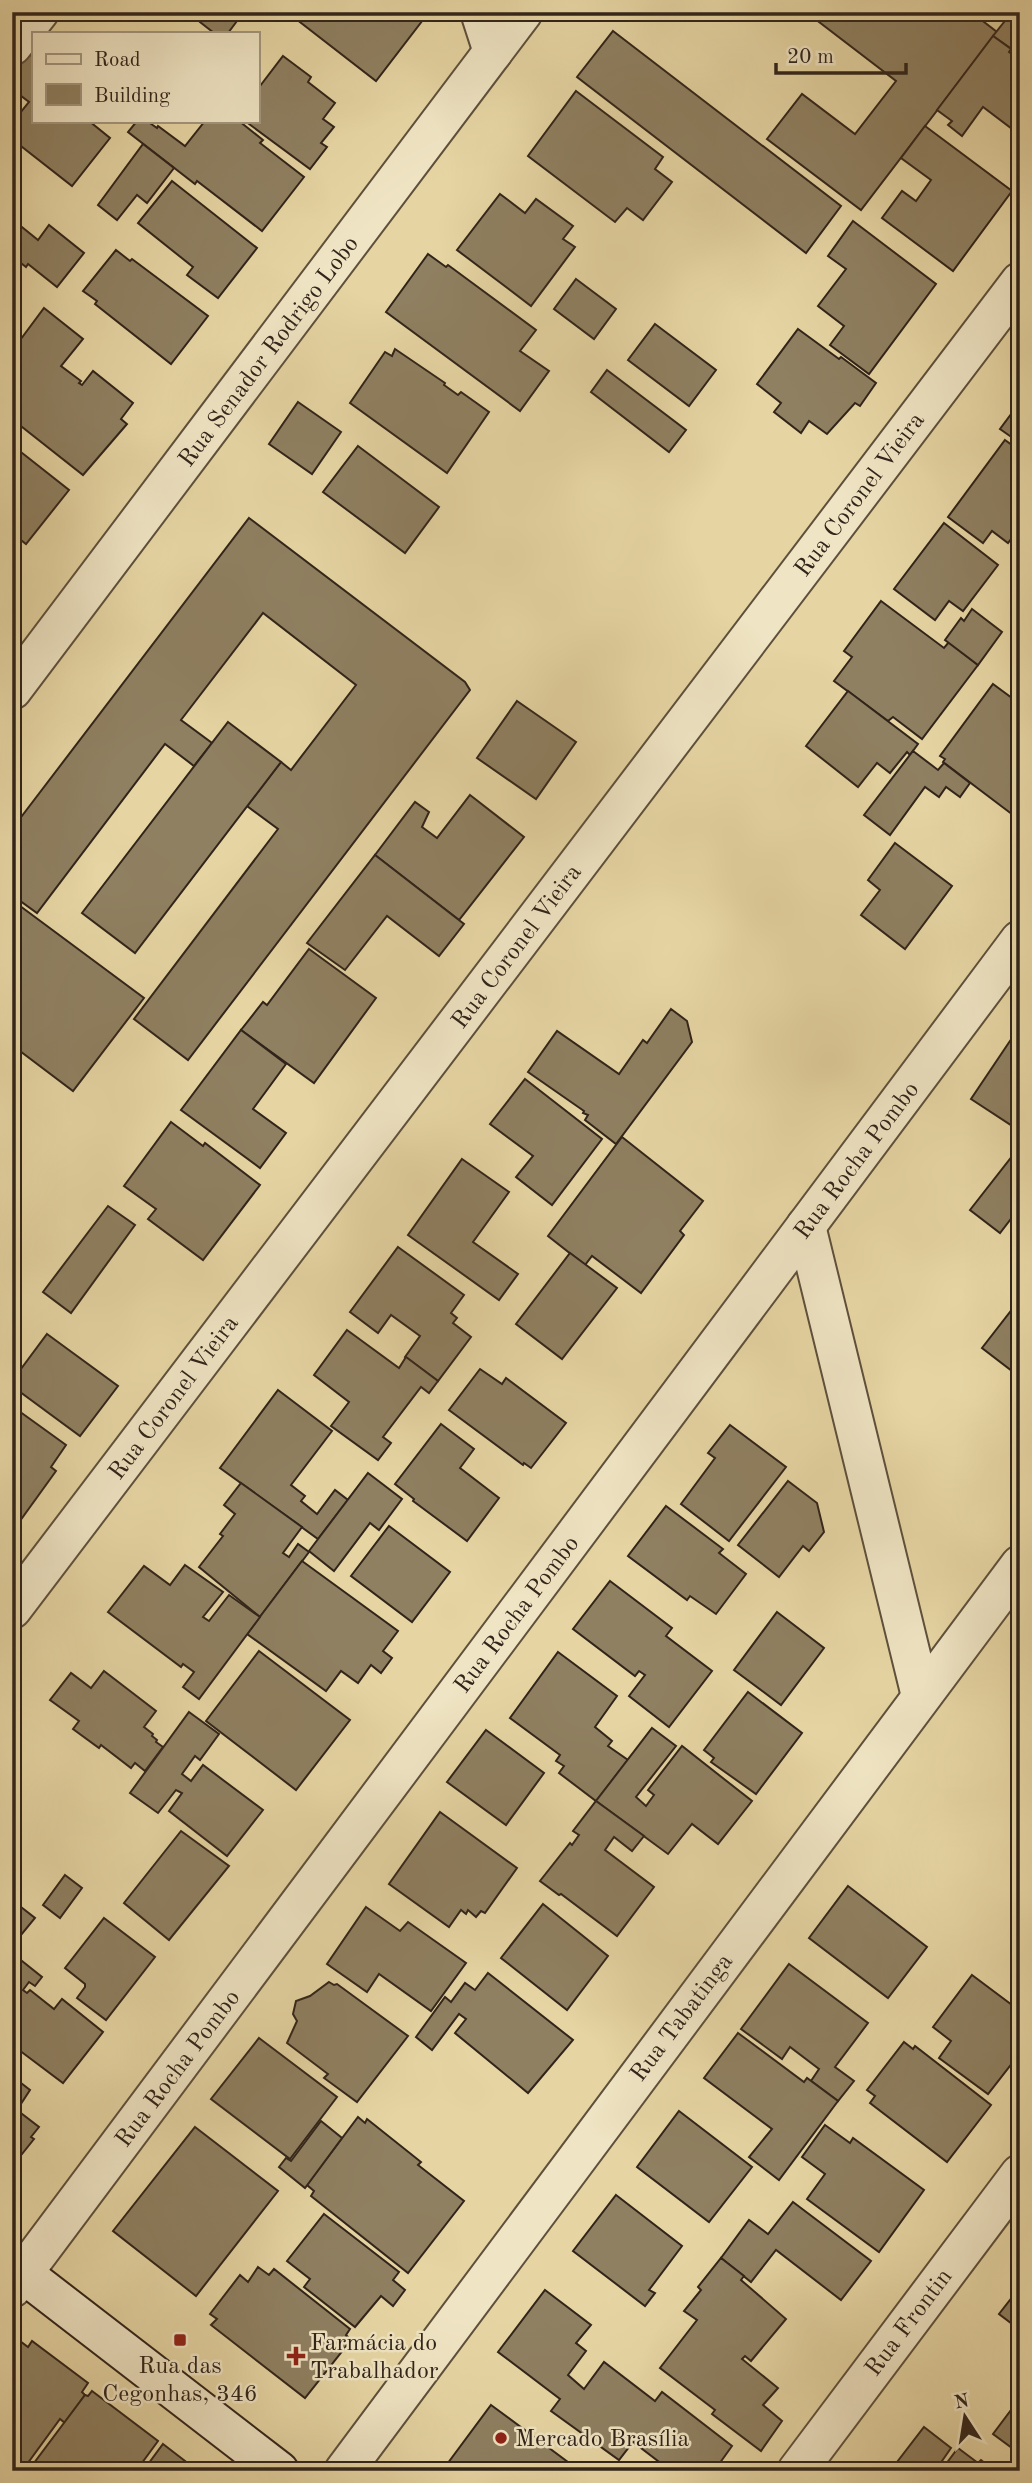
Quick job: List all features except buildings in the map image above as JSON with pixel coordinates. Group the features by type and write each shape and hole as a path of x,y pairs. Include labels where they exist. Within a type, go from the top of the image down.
{"street":[{"path":"12,46 39,12"},
{"path":"480,12 493,52"},
{"name":"Rua Senador Rodrigo Lobo","path":"12,690 523,12"},
{"name":"Rua Coronel Vieira","path":"12,1609 1020,282"},
{"name":"Rua Rocha Pombo","path":"16,2275 1020,940"},
{"path":"806,1226 921,1696"},
{"name":"Rua Tabatinga","path":"344,2471 1020,1565"},
{"name":"Rua Frontin","path":"797,2471 1020,2174"},
{"path":"16,2275 279,2471"}],"place":[{"name":"Rua das Cegonhas, 346","path":"180,2340"},
{"name":"Farmácia do Trabalhador","path":"296,2356"},
{"name":"Mercado Brasília","path":"501,2438"}]}
